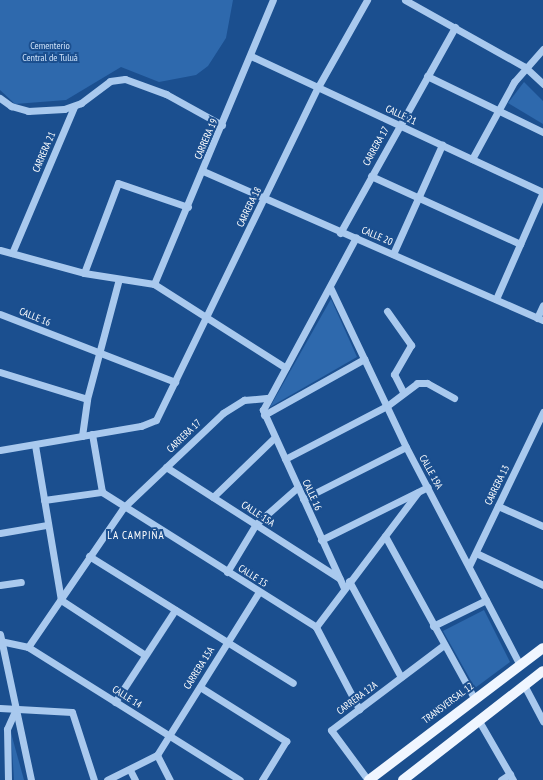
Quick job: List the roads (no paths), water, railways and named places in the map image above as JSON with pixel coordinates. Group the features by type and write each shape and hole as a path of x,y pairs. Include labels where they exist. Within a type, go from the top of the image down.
{"main road":[{"name":"TRANSVERSAL 12","path":"368,780 474,698 543,648"},
{"path":"403,780 543,671"}],"street":[{"name":"CARRERA 19","path":"154,284 188,207 273,0"},
{"name":"CARRERA 18","path":"92,434 152,424 175,382 205,317 264,200 318,87 367,0"},
{"path":"405,0 525,67 543,84"},
{"name":"CARRERA 17","path":"340,233 399,125 455,28"},
{"path":"472,160 498,110 525,67 543,49"},
{"name":"CALLE 21","path":"251,56 543,192"},
{"path":"427,76 543,132"},
{"path":"0,98 11,106 28,111 74,107 117,79 148,86 222,125"},
{"name":"CARRERA 21","path":"12,253 74,107"},
{"path":"393,254 417,197 442,145"},
{"name":"CALLE 20","path":"203,171 264,200 340,233 356,237 540,319"},
{"path":"371,176 520,244"},
{"path":"84,273 118,183 188,207"},
{"path":"496,299 543,192"},
{"path":"264,413 269,398 356,237"},
{"path":"0,250 84,273 154,284 286,368"},
{"path":"82,436 87,399 98,353 119,279"},
{"name":"CALLE 19A","path":"330,286 406,447 520,665"},
{"path":"540,319 543,305"},
{"path":"387,311 410,342 410,353 394,374 403,392"},
{"name":"CALLE 16","path":"0,314 175,382"},
{"path":"264,413 364,358"},
{"path":"0,372 87,399"},
{"path":"285,459 387,406 403,392 423,382 454,398"},
{"name":"CARRERA 17","path":"28,647 123,508 223,413 244,400 269,398"},
{"name":"CARRERA 13","path":"469,566 543,412"},
{"name":"CALLE 16","path":"264,413 344,588"},
{"path":"0,450 92,434 102,492 44,500"},
{"path":"213,497 274,437"},
{"path":"35,445 60,600 145,655"},
{"path":"303,499 406,447"},
{"name":"CALLE 15A","path":"166,467 339,578"},
{"path":"227,572 256,524 298,487"},
{"path":"321,540 428,487"},
{"name":"CALLE 15","path":"102,492 123,508 316,627"},
{"path":"359,709 316,627 418,492"},
{"path":"498,506 543,526"},
{"path":"0,533 47,525"},
{"path":"384,536 474,698"},
{"path":"476,553 543,585"},
{"path":"89,556 293,683"},
{"path":"0,585 20,582"},
{"path":"350,582 401,677"},
{"name":"CARRERA 15A","path":"157,755 259,592"},
{"path":"433,626 486,600"},
{"path":"115,702 175,610"},
{"path":"0,638 14,710 31,780"},
{"name":"CALLE 14","path":"0,638 28,647 240,780"},
{"name":"CARRERA 12A","path":"368,780 331,730 444,645"},
{"path":"524,685 543,721"},
{"path":"200,687 286,741 262,780"},
{"path":"0,708 14,710 72,712 94,780"},
{"path":"8,780 7,729 14,710"},
{"path":"479,721 511,777 501,780"},
{"path":"107,780 130,770 157,755 170,780"},
{"path":"130,770 135,780"}],"district":[{"name":"LA CAMPIÑA","path":"136,535"}],"park label":[{"name":"Cementerio Central de Tuluá","path":"50,50"}]}
